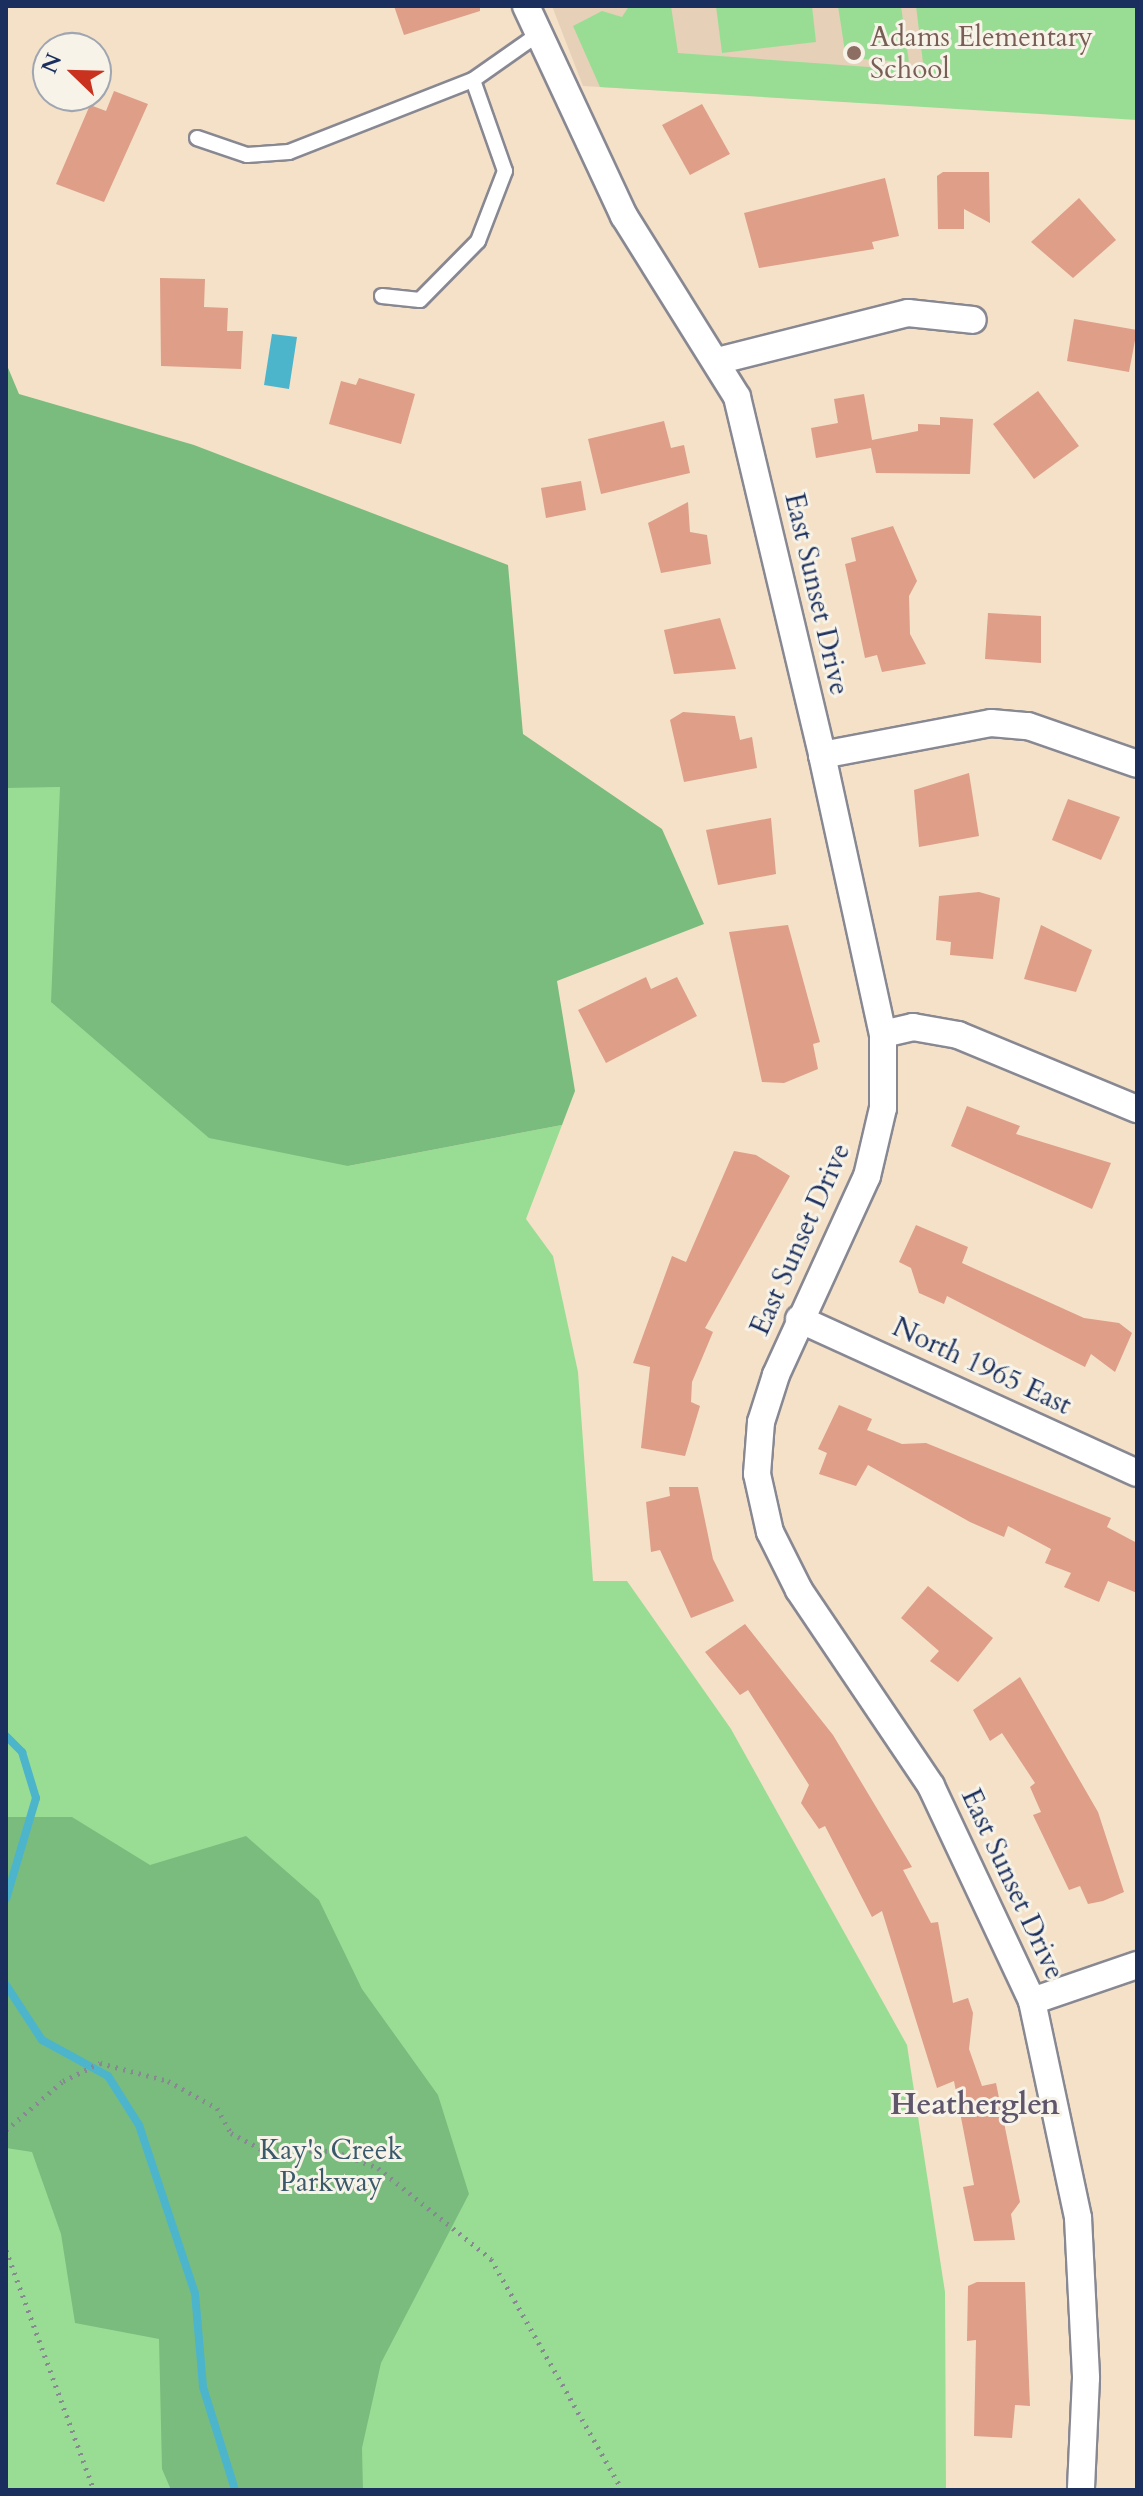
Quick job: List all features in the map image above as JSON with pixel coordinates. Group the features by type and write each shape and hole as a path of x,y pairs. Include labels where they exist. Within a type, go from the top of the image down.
{"street":[{"name":"East Sunset Drive","path":"534,15 624,216 721,360 737,397 822,755 883,1034 877,1144 799,1319 761,1422 757,1474 770,1532 799,1590 931,1786 1032,2001 1078,2218 1086,2378 1081,2490"},
{"path":"721,360 908,313 973,320"},
{"path":"822,755 991,723 1028,726 1137,764"},
{"path":"883,1034 913,1027 958,1035 1137,1109"},
{"name":"North 1965 East","path":"799,1319 1137,1473"},
{"path":"1032,2001 1137,1965"}],"lane":[{"path":"197,138 247,155 289,152 473,80 534,15"},
{"path":"382,296 420,300 478,241 505,171 473,80"}],"path":[{"path":"6,2130 72,2077 100,2063 168,2081 217,2108 231,2133 261,2149 334,2151 378,2168 491,2259 622,2490"},
{"path":"6,2250 94,2490"}],"shaded area":[{"name":"Adams Elementary School","path":"552,6 1137,6 1137,119 583,86"}],"green space":[{"name":"Adams Elementary School","path":"629,6 671,6 678,53 924,71 916,6 1137,6 1137,120 600,87 573,26 602,11 622,17"},
{"path":"716,6 812,6 816,42 722,53"},
{"path":"838,6 901,6 909,62 846,58"},
{"path":"6,363 19,394 194,445 508,565 523,734 662,829 704,924 557,981 575,1091 562,1125 348,1166 209,1138 51,1002 60,787 6,788"},
{"name":"Kay's Creek Parkway","path":"6,515 348,1166 562,1125 526,1219 553,1256 578,1372 593,1581 627,1581 731,1729 907,2045 945,2292 946,2490 6,2490"},
{"path":"6,1817 72,1817 150,1865 246,1836 319,1900 362,1989 438,2095 469,2194 381,2363 362,2448 363,2490 171,2490 162,2469 159,2339 75,2323 61,2234 32,2152 6,2148"}],"water":[{"path":"272,334 297,337 289,389 264,385"}],"building":[{"path":"394,6 480,6 480,11 404,35"},
{"path":"114,91 148,104 104,202 56,184 87,112 112,112"},
{"path":"702,104 730,154 690,175 662,125"},
{"path":"943,172 989,172 990,223 964,209 964,229 938,229 937,176"},
{"path":"885,178 899,236 872,242 874,249 759,268 744,213"},
{"path":"1079,198 1116,240 1073,278 1031,242"},
{"path":"160,278 205,279 204,307 228,308 227,331 243,331 241,369 161,366"},
{"path":"1074,319 1137,330 1129,372 1067,361"},
{"path":"359,378 415,394 401,444 329,424 341,381 356,385"},
{"path":"1038,391 1079,446 1034,479 993,424"},
{"path":"864,394 872,440 918,431 918,424 940,425 940,417 973,419 970,474 876,473 871,448 816,458 811,428 838,423 834,399"},
{"path":"664,421 671,448 684,445 690,473 601,494 588,439"},
{"path":"581,481 586,510 546,518 541,488"},
{"path":"688,502 690,532 707,535 711,564 661,573 648,523"},
{"path":"893,526 917,581 909,596 910,634 926,664 882,672 877,655 865,658 845,564 856,561 851,538"},
{"path":"988,613 1041,616 1041,663 985,659"},
{"path":"720,618 736,669 674,674 664,630"},
{"path":"683,712 735,716 740,740 752,737 757,768 684,782 670,720"},
{"path":"969,773 979,836 919,847 914,790"},
{"path":"1068,799 1120,817 1101,860 1052,840"},
{"path":"771,818 776,874 718,885 706,830"},
{"path":"979,892 1000,898 993,959 950,955 951,942 936,940 939,896"},
{"path":"788,925 820,1042 813,1044 818,1069 784,1083 762,1082 729,932"},
{"path":"1041,925 1092,950 1076,992 1024,979"},
{"path":"646,977 651,989 677,977 697,1016 606,1063 578,1010"},
{"path":"967,1106 1020,1126 1016,1134 1111,1163 1092,1209 951,1146"},
{"path":"734,1151 756,1155 790,1176 705,1328 713,1332 692,1382 691,1402 700,1406 685,1456 641,1448 650,1367 633,1363 672,1256 686,1262"},
{"path":"916,1225 968,1247 962,1263 1084,1318 1119,1323 1132,1333 1115,1372 1091,1354 1085,1367 947,1296 944,1304 919,1293 911,1268 899,1262"},
{"path":"839,1405 872,1419 867,1430 902,1444 926,1443 1111,1518 1107,1527 1137,1543 1137,1593 1108,1581 1099,1602 1064,1587 1071,1573 1045,1563 1051,1549 1008,1526 1004,1537 970,1522 868,1465 856,1486 819,1474 827,1453 818,1449"},
{"path":"669,1487 698,1487 713,1559 734,1601 691,1618 660,1550 651,1552 646,1502 670,1496"},
{"path":"928,1586 993,1638 958,1682 930,1661 939,1651 901,1618"},
{"path":"745,1624 833,1735 912,1867 903,1870 931,1923 938,1922 953,2003 968,1998 973,2013 969,2049 982,2086 996,2083 1020,2202 1011,2214 1015,2240 974,2241 963,2187 974,2185 954,2081 937,2088 882,1911 872,1917 825,1826 819,1829 801,1803 809,1785 748,1690 740,1695 705,1652"},
{"path":"1020,1677 1098,1812 1124,1892 1103,1901 1088,1904 1080,1886 1069,1890 1033,1815 1041,1812 1030,1787 1035,1783 1002,1733 990,1741 973,1710"},
{"path":"977,2282 1025,2282 1030,2406 1015,2405 1012,2438 974,2436 976,2340 967,2341 968,2286"}],"waterway":[{"path":"6,1736 22,1752 36,1798 6,1899"},
{"path":"6,1985 42,2040 108,2076 139,2125 195,2293 203,2387 235,2490"}],"place":[{"name":"Adams Elementary School","path":"854,53"}],"district":[{"name":"Heatherglen","path":"975,2105"}]}
